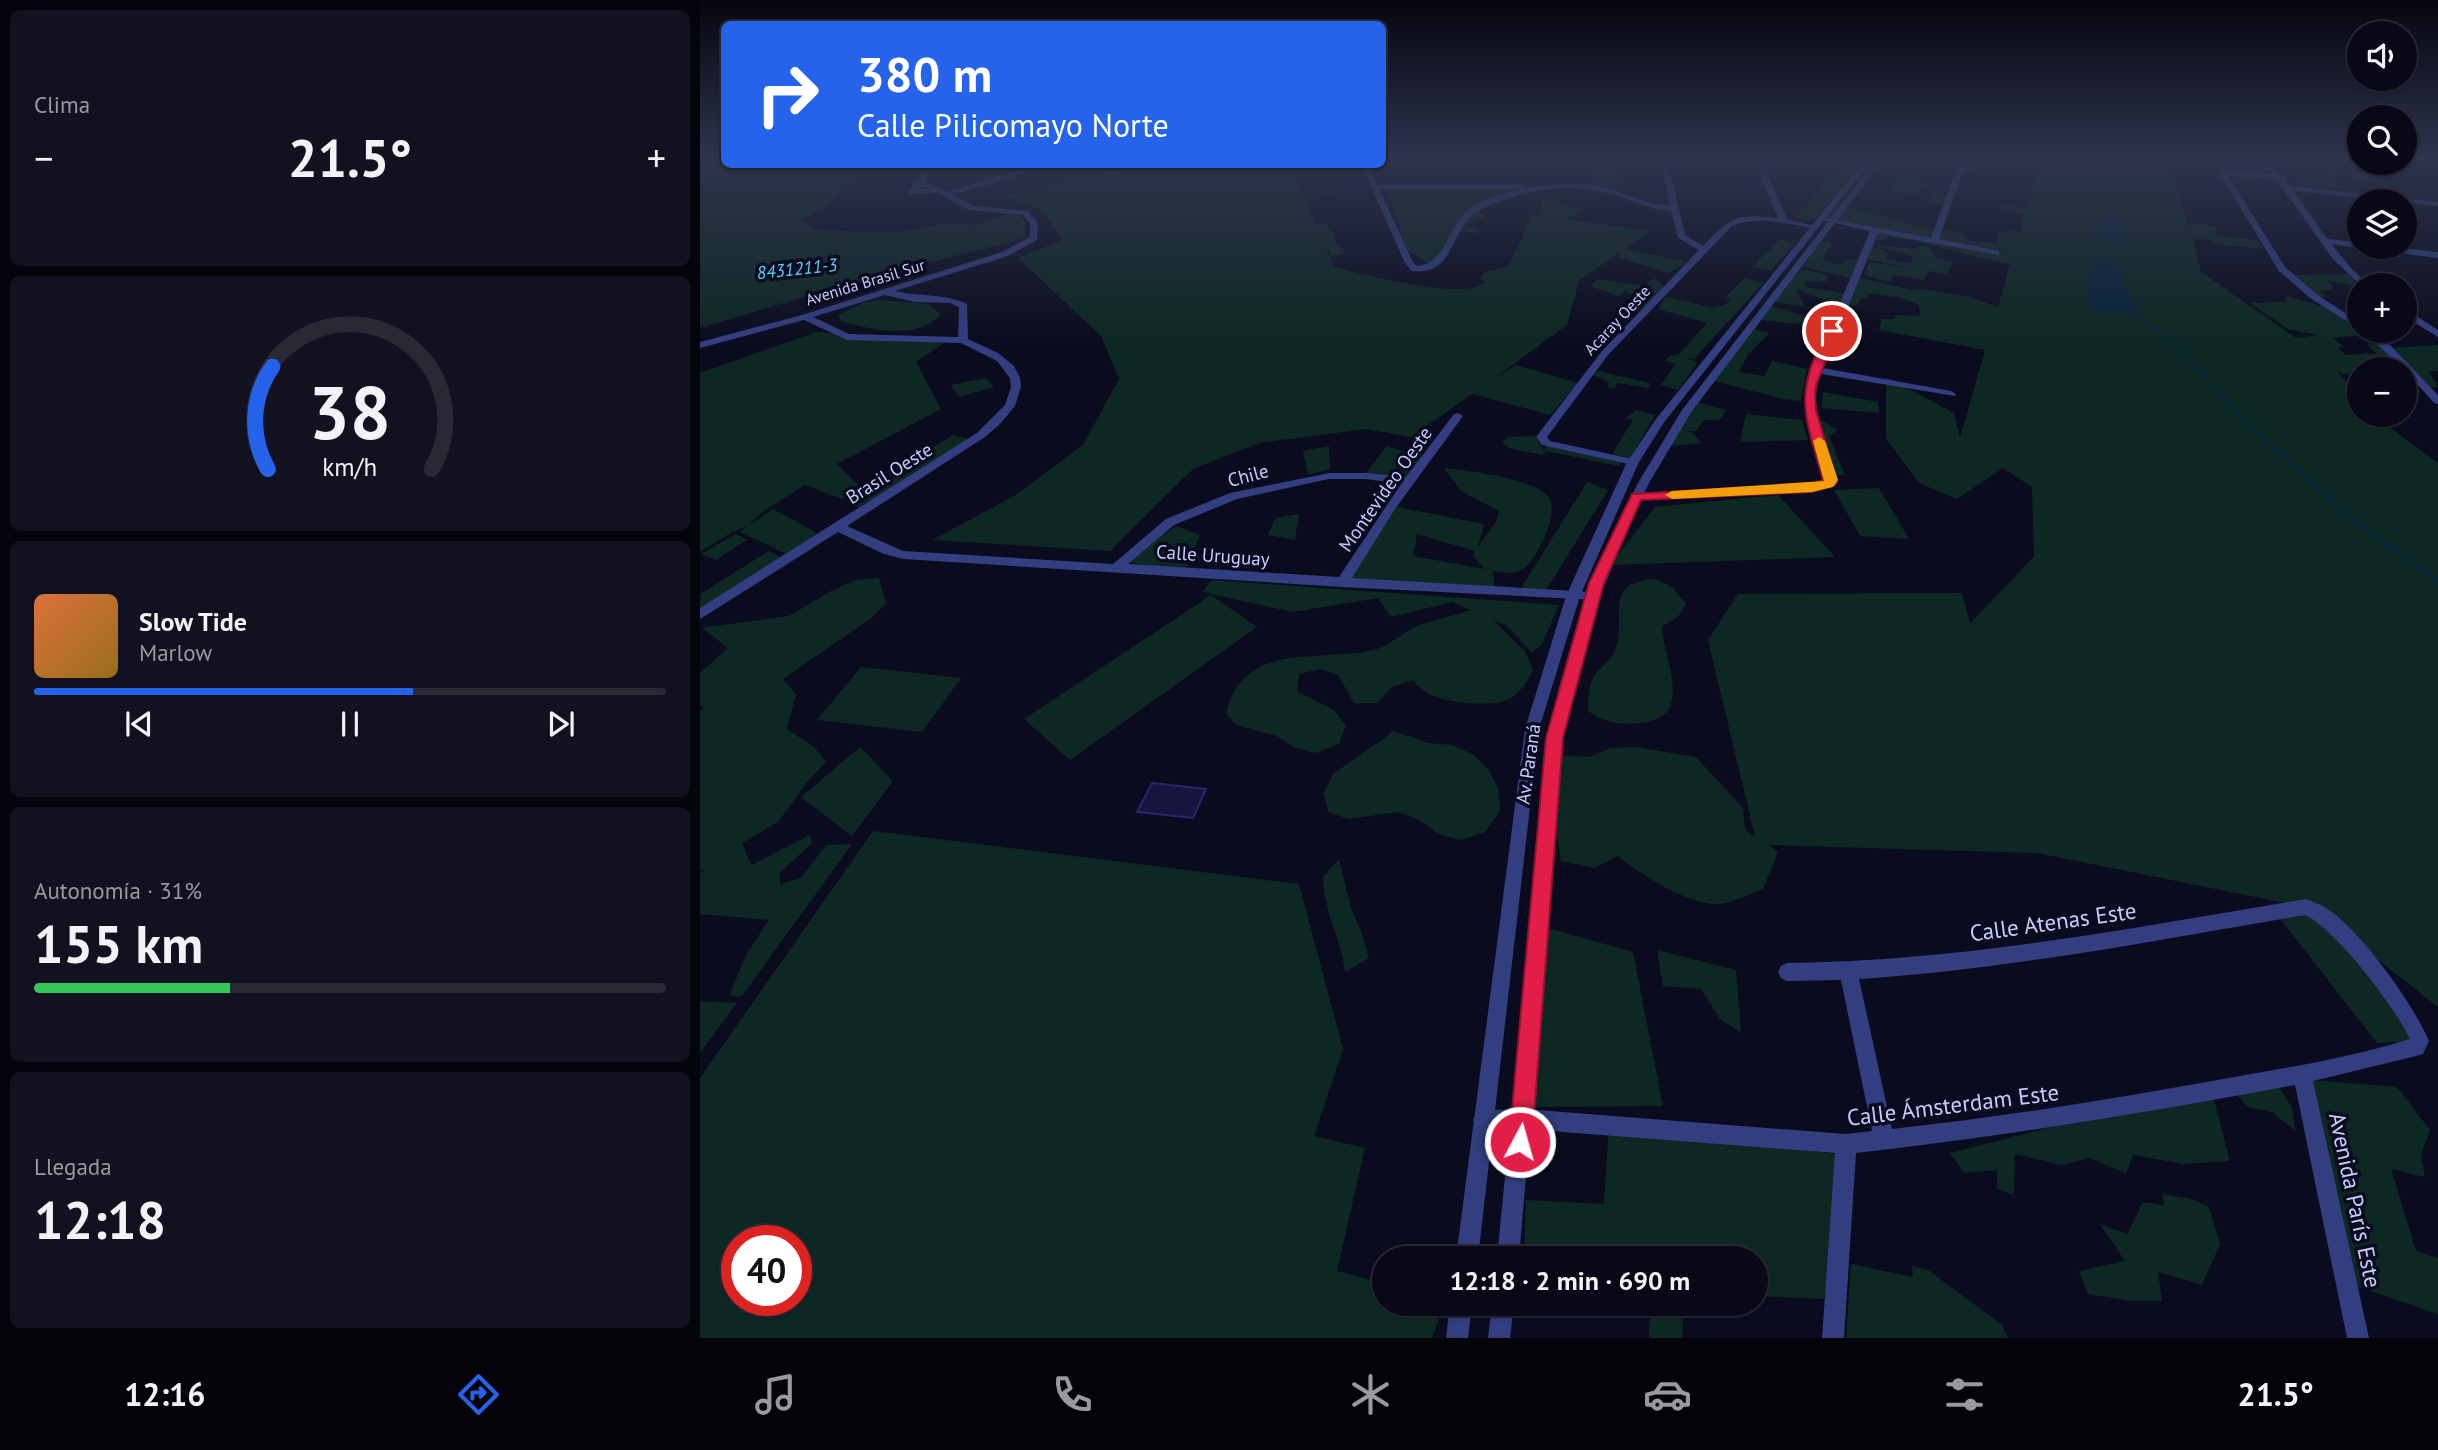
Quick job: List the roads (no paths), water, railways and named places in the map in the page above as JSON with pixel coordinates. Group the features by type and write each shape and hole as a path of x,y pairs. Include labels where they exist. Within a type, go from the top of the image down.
{"street":[{"name":"Avenida Brasil Sur","path":"700,345 805,317 1005,254 1034,238 1034,223 1031,219"},
{"path":"1390,219 1409,263 1419,269 1435,265 1444,257 1464,219"},
{"path":"1677,219 1681,236 1704,250"},
{"name":"Av. Paraná","path":"1509,1246 1523,1119 1555,738 1593,597 1607,558 1636,496 1698,384 1825,219"},
{"path":"1934,241 1942,219"},
{"path":"2252,219 2282,269 2313,296 2347,318"},
{"path":"2311,219 2352,273"},
{"name":"Acaray Oeste","path":"1633,462 1546,443 1541,437 1605,353 1735,221 1823,222 1996,253"},
{"path":"1636,496 1812,488 1828,484 1831,480 1810,410 1811,385 1875,230"},
{"path":"2325,241 2347,244"},
{"path":"2417,252 2438,255"},
{"path":"886,292 915,299 960,302 964,306 963,340"},
{"name":"Brasil Oeste","path":"700,614 981,435 1009,409 1016,388 1010,368 963,340 847,337 805,317"},
{"path":"2417,320 2438,334"},
{"path":"2382,343 2438,401"},
{"path":"1817,370 1951,394"},
{"name":"Av. Paraná","path":"1468,1246 1530,736 1573,596 1633,462 1661,419 1698,384"},
{"name":"Montevideo Oeste","path":"1342,583 1409,481 1458,416"},
{"name":"Chile","path":"1116,568 1170,522 1234,496 1329,476 1366,476 1409,481"},
{"name":"Calle Uruguay","path":"836,526 888,551 903,555 1593,597"},
{"name":"Calle Atenas Este","path":"1787,972 1849,973 2060,948 2306,907 2322,913 2343,933 2413,1026 2420,1041"},
{"path":"1849,973 1884,1140"},
{"name":"Calle Ámsterdam Este","path":"1483,1120 1523,1119 1846,1144 1959,1132 2145,1103 2302,1074 2403,1051 2416,1046 2420,1041"},
{"name":"Avenida París Este","path":"2302,1074 2358,1338"},
{"path":"1833,1338 1846,1144"},
{"path":"1457,1338 1460,1316"},
{"path":"1499,1338 1502,1316"}],"water":[{"path":"2100,219 2119,219 2118,227 2130,233 2124,236 2122,244 2090,237 2093,232 2104,231 2105,227 2099,222"},
{"path":"2115,259 2127,293 2139,311 2100,312 2087,304 2087,284 2097,260"}],"waterway":[{"name":"8431211-3","path":"700,279 893,258"},
{"path":"2130,311 2173,341 2242,418 2308,479"},
{"path":"2306,477 2345,514 2438,581"}]}
